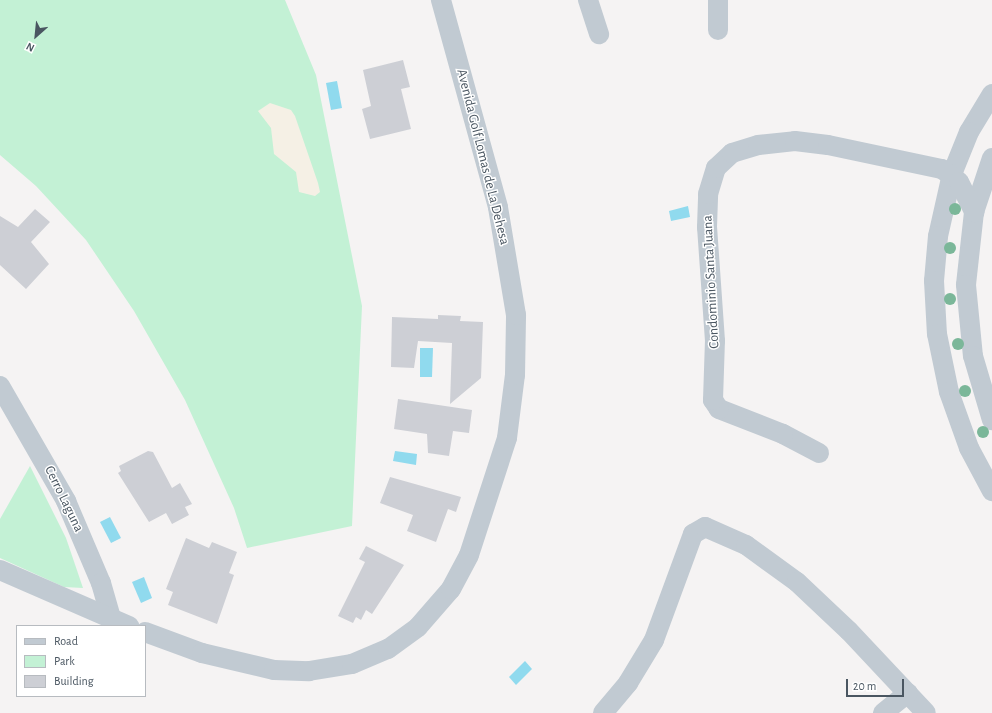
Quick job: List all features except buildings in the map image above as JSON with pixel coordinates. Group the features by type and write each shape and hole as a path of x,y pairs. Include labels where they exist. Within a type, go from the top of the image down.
{"street":[{"name":"Avenida Golf Lomas de La Dehesa","path":"146,632 202,653 267,669 309,671 352,664 388,649 418,627 451,589 470,555 507,438 515,375 516,315 498,207 441,0"},
{"path":"588,0 598,34"},
{"path":"718,0 718,30"},
{"path":"992,94 969,132 952,174 935,259 937,334 958,420 992,491"},
{"name":"Condominio Santa Juana","path":"819,453 783,434 719,409 713,400 715,341 707,227 713,175 721,162 737,151 795,141 923,164 952,174"},
{"path":"992,158 974,212 967,260 967,310 973,356 992,420"},
{"path":"952,174 964,190 974,212"},
{"name":"Cerro Laguna","path":"0,386 66,501 101,583 111,619"},
{"path":"604,713 628,683 654,640 693,534 705,527 746,545 797,582 908,693 926,713"},
{"path":"0,570 126,625"},
{"path":"884,713 908,693"}],"green space":[{"path":"0,0 285,0 316,75 362,306 352,526 247,548 234,508 185,400 134,311 86,240 36,186 0,155"},
{"path":"30,466 66,538 83,588 64,587 0,558 0,519"}],"sand":[{"path":"270,103 291,110 295,116 318,183 320,192 315,196 299,192 296,172 274,154 271,128 258,111"}],"water":[{"path":"337,81 342,108 331,110 326,83"},
{"path":"688,206 690,217 671,221 669,211"},
{"path":"420,348 433,348 432,377 420,377"},
{"path":"395,451 417,454 416,465 393,461"},
{"path":"110,517 121,538 111,543 100,522"},
{"path":"144,577 152,598 141,603 132,582"},
{"path":"525,661 532,669 516,685 509,677"}]}
